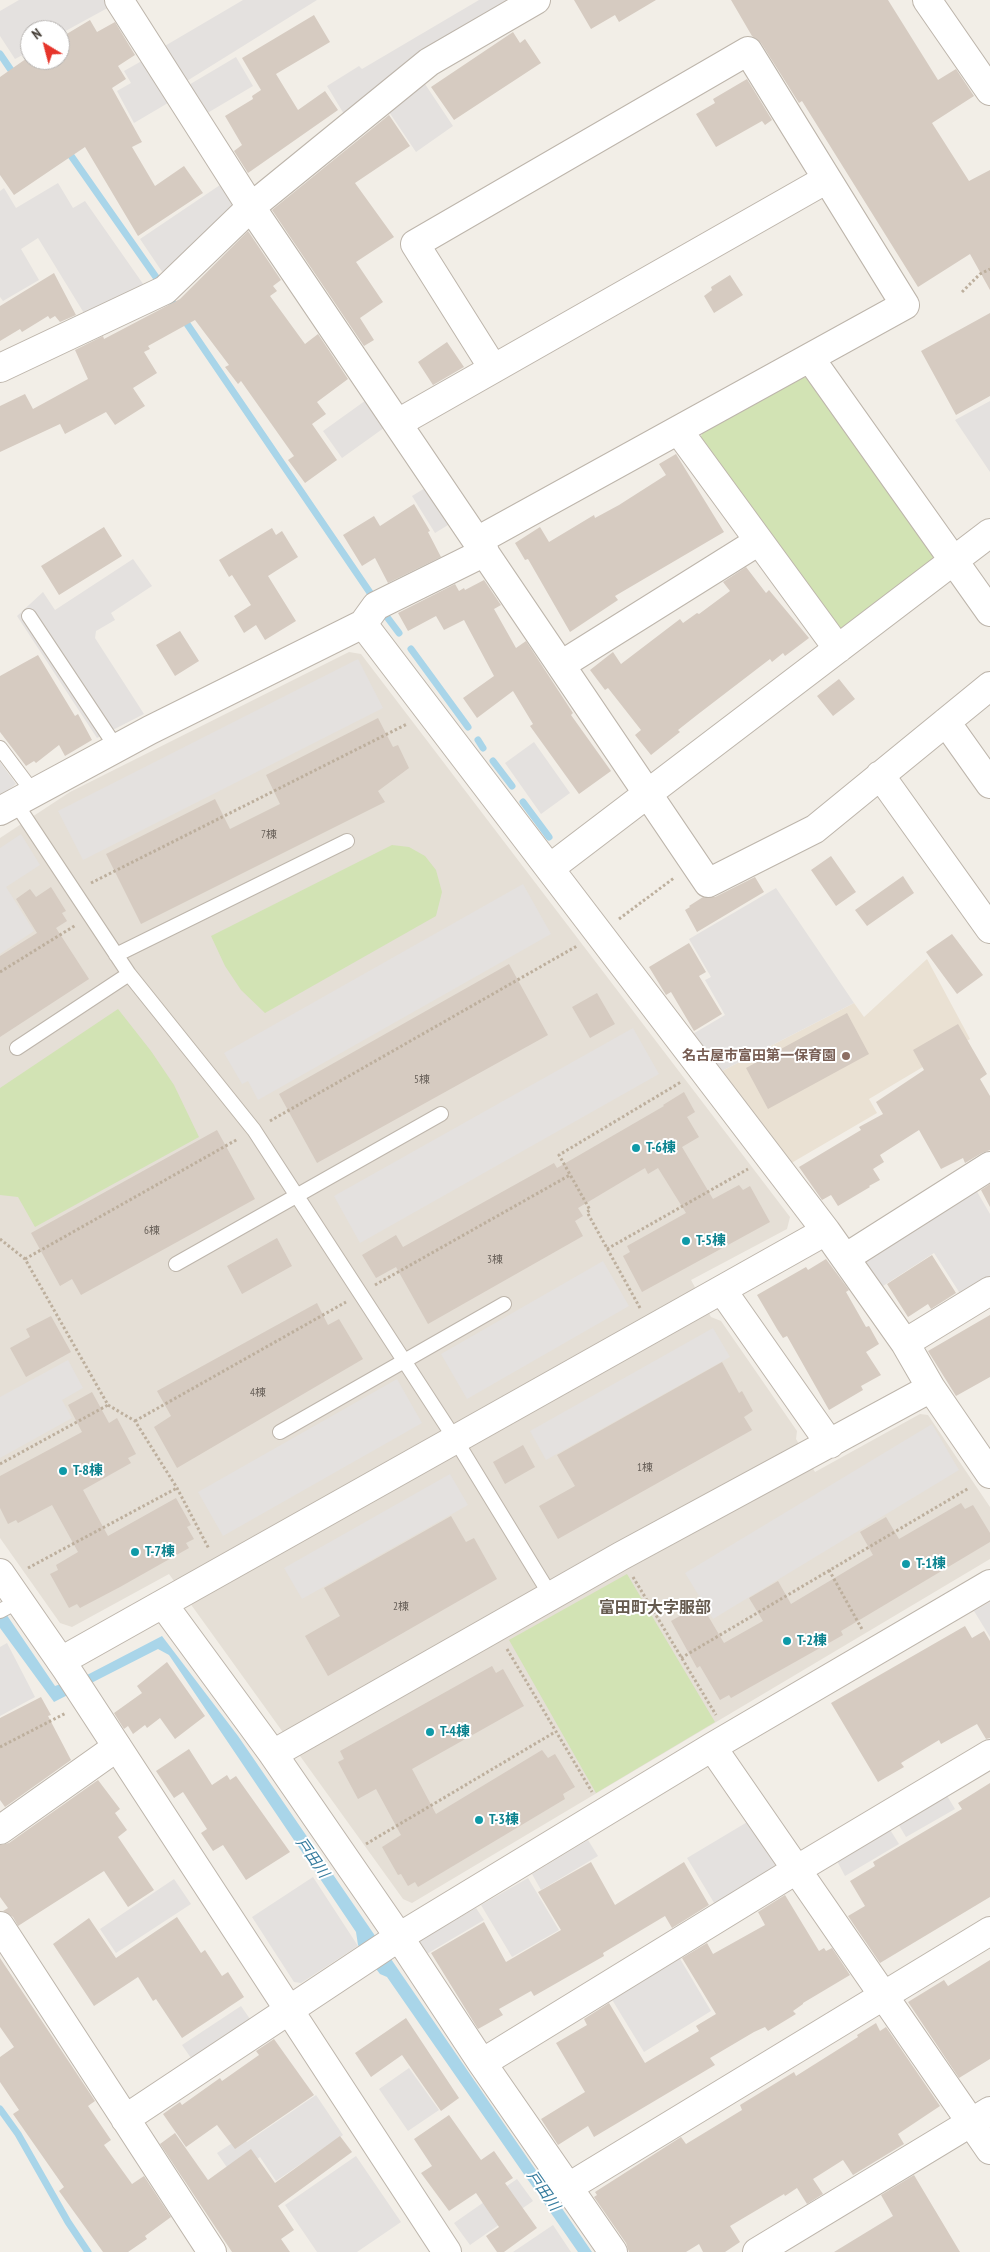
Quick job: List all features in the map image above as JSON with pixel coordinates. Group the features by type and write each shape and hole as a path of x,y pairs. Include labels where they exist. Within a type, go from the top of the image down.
{"street":[{"path":"119,0 251,207 708,883 815,829 990,686"},
{"path":"0,368 165,290 251,207 430,62 536,0"},
{"path":"927,0 986,79"},
{"path":"16,801 116,748 363,624 376,606 678,430 905,305 748,51 415,244 493,368"},
{"path":"398,423 827,179"},
{"path":"810,358 990,612"},
{"path":"678,430 838,649"},
{"path":"550,868 990,533"},
{"path":"561,665 759,540"},
{"path":"363,624 550,868 588,939 826,1231 905,1343 980,1480"},
{"path":"946,722 990,784"},
{"path":"880,775 990,929"},
{"path":"845,1258 990,1166"},
{"path":"64,1666 163,1604 826,1231"},
{"path":"722,1290 830,1444"},
{"path":"905,1343 990,1291"},
{"path":"273,1754 621,1556 931,1388"},
{"path":"0,1574 8,1606 64,1666 447,2252"},
{"path":"125,2119 393,1941 712,1747 990,1584"},
{"path":"163,1604 273,1754 393,1941 482,2063 613,2252"},
{"path":"712,1747 884,1995 981,2116 990,2150"},
{"path":"0,1830 117,1748"},
{"path":"482,2063 796,1870 990,1754"},
{"path":"0,1926 212,2252"},
{"path":"567,2188 990,1931"},
{"path":"757,2252 981,2116"}],"lane":[{"path":"29,616 116,748"},
{"path":"0,748 16,801 89,916 129,974 254,1130 455,1439 550,1596"},
{"path":"116,955 347,841"},
{"path":"18,1048 129,974"},
{"path":"176,1264 441,1114"},
{"path":"280,1432 504,1304"}],"path":[{"path":"962,292 980,274 990,269"},
{"path":"74,892 408,724"},
{"path":"25,1259 588,939 694,862"},
{"path":"0,972 89,916"},
{"path":"643,1314 587,1212 590,1210 559,1155 682,1082"},
{"path":"607,1249 756,1164"},
{"path":"0,1239 25,1259 108,1405 135,1421 176,1488 212,1554"},
{"path":"0,1464 108,1405"},
{"path":"681,1658 980,1480"},
{"path":"27,1568 176,1488"},
{"path":"829,1570 867,1637"},
{"path":"632,1576 716,1716"},
{"path":"506,1647 596,1799"},
{"path":"0,1747 85,1698"},
{"path":"360,1848 555,1732"}],"shaded area":[{"path":"19,0 110,0 113,5 70,29 70,20 20,20 20,56 15,59 0,36 0,11"},
{"path":"243,0 317,0 182,84 158,50"},
{"path":"479,0 509,0 347,119 327,86 359,66 362,69"},
{"path":"236,57 253,86 199,118 182,89"},
{"path":"147,58 173,100 134,123 117,91 131,83 124,71"},
{"path":"419,75 453,126 416,152 383,103"},
{"path":"58,183 73,208 85,201 148,291 87,318 38,238 21,249 39,280 3,301 0,297 0,191 4,188 16,208"},
{"path":"220,185 235,208 167,279 140,239"},
{"path":"369,398 388,425 342,458 323,431"},
{"path":"990,401 990,472 955,420"},
{"path":"430,485 453,522 435,533 412,496"},
{"path":"133,559 152,586 111,613 115,620 96,631 95,638 144,714 97,738 17,616 43,592 55,610"},
{"path":"349,652 361,654 790,1217 787,1229 691,1280 711,1317 721,1321 797,1431 796,1439 815,1472 920,1414 928,1415 990,1507 990,1559 412,1903 403,1899 169,1574 72,1627 60,1623 0,1538 0,838 70,792"},
{"path":"358,659 383,708 83,860 58,811"},
{"path":"534,742 570,793 541,814 505,763"},
{"path":"0,762 16,784 0,796"},
{"path":"21,834 40,865 6,887 34,931 0,954 0,848"},
{"path":"523,884 551,934 258,1100 248,1081 242,1084 224,1053"},
{"path":"776,888 854,1003 718,1073 691,1035 725,1015 705,980 711,977 689,939"},
{"name":"名古屋市富田第一保育園","path":"927,959 970,1039 869,1099 877,1113 788,1165 718,1073 854,1003 864,1017"},
{"path":"633,1028 659,1074 360,1243 334,1196"},
{"path":"972,1183 990,1214 990,1278 961,1295 934,1253 880,1288 863,1262"},
{"path":"603,1261 629,1306 467,1399 441,1354"},
{"path":"713,1328 730,1357 546,1460 530,1431"},
{"path":"68,1360 83,1388 62,1400 72,1418 0,1458 0,1397"},
{"path":"397,1379 422,1423 223,1536 198,1492"},
{"path":"932,1424 959,1470 713,1619 685,1573"},
{"path":"450,1474 468,1505 302,1599 284,1568"},
{"path":"990,1602 990,1637 974,1611"},
{"path":"7,1643 35,1697 0,1716 0,1647"},
{"path":"946,1794 955,1809 906,1837 897,1822"},
{"path":"749,1821 778,1860 776,1870 716,1906 687,1858"},
{"path":"889,1828 899,1844 845,1876 836,1859"},
{"path":"588,1840 598,1856 541,1890 532,1874"},
{"path":"313,1877 358,1946 301,1983 294,1982 252,1917"},
{"path":"528,1878 559,1930 512,1957 481,1905"},
{"path":"174,1879 191,1904 116,1953 100,1929"},
{"path":"476,1908 484,1920 425,1955 417,1942"},
{"path":"679,1957 711,2011 644,2052 611,1998"},
{"path":"241,2006 252,2022 193,2061 182,2045"},
{"path":"409,2068 439,2110 408,2131 379,2089"},
{"path":"316,2095 343,2135 276,2181 260,2157 233,2176 217,2153 243,2136 247,2142"},
{"path":"356,2156 401,2222 357,2252 317,2252 285,2205"},
{"path":"517,2179 533,2201 470,2245 454,2223"},
{"path":"553,2225 571,2252 513,2252"}],"green space":[{"path":"800,377 809,378 935,553 933,566 845,631 835,630 699,443 703,430"},
{"path":"392,845 409,847 425,856 436,870 442,892 436,916 265,1013 241,990 225,966 211,936"},
{"path":"118,1009 151,1051 174,1085 199,1137 35,1227 18,1197 0,1195 0,1088"},
{"path":"627,1574 715,1722 596,1793 509,1640"}],"water":[{"name":"戸田川","path":"0,1605 55,1686 87,1675 162,1636 238,1736 592,2252 578,2252 387,1977 380,1974 358,1945 356,1932 169,1655 158,1649 54,1702 0,1628"}],"building":[{"path":"574,0 656,0 619,22 615,15 591,29"},
{"path":"731,0 888,0 938,80 956,69 974,96 932,123 969,181 990,170 990,290 970,254 918,287 802,101 799,103 761,43 752,36"},
{"path":"314,15 330,42 276,74 298,110 325,91 338,110 248,173 234,151 242,145 225,116 253,99 252,96 261,90 242,58"},
{"path":"90,20 97,32 115,22 135,55 118,66 126,79 112,88 142,142 132,147 155,186 184,166 203,193 138,236 85,147 14,195 0,175 0,77 20,63 20,70 70,70 70,32"},
{"path":"513,32 520,43 525,39 541,63 454,120 431,87"},
{"path":"747,79 772,120 765,125 762,121 716,147 696,114 715,103 713,99"},
{"path":"389,115 410,146 355,183 394,237 356,262 383,302 360,318 374,340 364,346 272,210"},
{"path":"248,231 281,280 273,286 277,291 270,296 305,344 318,334 348,379 317,402 326,414 312,424 337,460 305,483 288,460 294,456 241,381 238,384 225,367 229,365 195,320 148,346 150,349 144,352 157,373 133,388 145,406 115,425 106,412 65,434 60,424 0,452 0,406 25,394 33,409 88,379 75,350 103,336 104,339 180,299"},
{"path":"54,273 76,315 60,322 55,316 50,319 48,316 22,332 20,329 0,341 0,306"},
{"path":"730,275 743,295 714,313 704,296 712,290 711,287"},
{"path":"990,313 990,396 956,415 921,351"},
{"path":"447,342 464,367 433,385 418,362"},
{"path":"676,454 724,532 615,596 618,600 570,632 528,559 525,560 515,543 540,527 549,542 594,515 595,518 619,505 666,475 659,464"},
{"path":"414,504 430,531 428,532 441,557 388,583 375,558 362,566 343,535 374,516 380,526"},
{"path":"104,527 122,556 59,595 41,566"},
{"path":"272,528 276,535 282,531 298,557 268,576 296,621 265,640 256,625 244,633 234,616 251,605 232,575 229,577 219,560"},
{"path":"746,567 766,593 769,590 809,638 785,656 783,653 772,662 770,659 678,730 680,732 651,755 635,735 641,730 608,688 605,690 590,670 613,652 621,664 680,619 683,623 697,613 699,614 730,591 723,582"},
{"path":"484,580 501,605 494,609 516,648 526,641 573,713 571,715 611,771 579,794 530,726 533,724 513,691 477,718 463,698 494,676 464,620 444,630 436,616 408,631 398,613 455,584 459,591 464,588 465,590"},
{"path":"180,631 199,661 175,676 156,645"},
{"path":"38,655 75,716 78,714 92,740 65,756 59,745 36,763 34,761 26,766 0,732 0,676"},
{"path":"839,679 855,699 833,716 817,696"},
{"path":"378,718 393,747 398,745 409,768 378,791 385,802 141,924 106,854 215,799 230,829 280,804 266,775"},
{"path":"831,856 856,892 836,906 811,870"},
{"path":"903,876 914,893 867,926 855,910"},
{"path":"755,877 764,892 697,932 685,910 689,906 703,897 715,897"},
{"path":"51,887 66,911 62,913 67,921 56,928 89,979 0,1037 0,956 37,933 16,899 30,889 36,897"},
{"path":"952,934 983,975 957,994 926,952"},
{"path":"689,943 706,972 699,976 722,1014 694,1031 671,992 666,995 649,967"},
{"path":"509,964 548,1035 317,1163 279,1094"},
{"path":"597,993 615,1024 590,1038 572,1007"},
{"path":"847,1013 869,1054 768,1109 746,1068"},
{"path":"958,1024 987,1074 980,1079 990,1096 990,1150 965,1163 963,1158 941,1169 919,1130 880,1155 884,1162 873,1169 880,1180 838,1206 831,1195 822,1200 799,1167 861,1130 859,1127 883,1114 876,1102 924,1070 913,1050"},
{"path":"684,1092 695,1112 687,1117 699,1137 682,1147 713,1199 739,1185 743,1190 750,1186 770,1222 642,1292 623,1256 630,1252 627,1246 686,1213 658,1168 648,1174 645,1168 578,1208 583,1216 575,1221 583,1236 428,1324 396,1267 376,1278 362,1255 396,1235 403,1247 554,1163 557,1168 664,1106"},
{"path":"217,1130 255,1199 81,1295 72,1279 60,1286 31,1233"},
{"path":"990,1184 990,1207 981,1190"},
{"path":"277,1238 292,1266 242,1294 227,1266"},
{"path":"932,1255 956,1293 931,1309 928,1304 908,1317 887,1284"},
{"path":"826,1259 849,1290 846,1292 866,1327 869,1326 879,1344 866,1352 881,1375 861,1386 863,1390 829,1410 787,1336 783,1338 757,1295 806,1267 808,1270"},
{"path":"317,1303 328,1325 339,1319 363,1359 177,1468 154,1427 171,1416 157,1391"},
{"path":"990,1315 990,1377 956,1396 928,1351"},
{"path":"51,1316 71,1352 26,1377 10,1348 30,1337 26,1329"},
{"path":"722,1362 739,1393 742,1391 753,1411 744,1417 752,1430 558,1539 539,1506 575,1486 557,1455"},
{"path":"92,1392 109,1423 117,1418 136,1454 128,1458 131,1463 83,1490 108,1536 176,1498 191,1525 187,1527 194,1539 186,1543 189,1548 120,1587 80,1608 77,1604 69,1608 50,1574 58,1570 56,1565 78,1552 52,1505 18,1523 16,1520 8,1524 0,1508 0,1476 82,1432 68,1405"},
{"path":"523,1445 535,1467 505,1484 493,1462"},
{"path":"961,1503 965,1509 973,1505 990,1533 990,1542 841,1631 843,1635 731,1698 729,1695 720,1700 700,1666 697,1668 671,1621 701,1604 724,1643 763,1621 749,1598 778,1581 791,1604 873,1555 860,1532 886,1517 899,1539"},
{"path":"451,1516 466,1542 474,1538 497,1579 328,1676 305,1636 340,1616 324,1588"},
{"path":"965,1626 972,1638 984,1631 990,1641 990,1738 986,1739 977,1724 941,1744 939,1740 901,1763 904,1767 878,1782 831,1703"},
{"path":"167,1662 205,1716 175,1739 160,1718 147,1728 145,1725 133,1734 128,1726 124,1729 114,1713 142,1693 137,1686"},
{"path":"492,1666 496,1673 503,1669 524,1706 412,1769 436,1814 542,1750 548,1758 555,1754 575,1787 563,1794 565,1799 418,1887 415,1882 408,1886 401,1874 398,1875 382,1847 401,1835 376,1789 358,1799 338,1762 344,1759 340,1751"},
{"path":"41,1697 51,1715 48,1716 71,1760 5,1807 0,1800 0,1718"},
{"path":"189,1749 212,1785 227,1775 230,1780 236,1776 290,1852 246,1880 223,1845 213,1851 201,1833 207,1829 183,1792 174,1798 156,1771"},
{"path":"98,1780 120,1809 115,1813 127,1830 118,1837 154,1890 128,1907 104,1871 18,1926 13,1917 3,1911 8,1908 0,1897 0,1845 9,1843"},
{"path":"990,1783 990,1897 880,1963 848,1916 865,1906 850,1881 875,1866 873,1862 962,1809 958,1803"},
{"path":"591,1862 615,1905 684,1862 709,1905 672,1928 665,1916 603,1953 604,1956 534,1996 531,1991 499,2009 503,2015 478,2029 431,1953 484,1922 506,1962 561,1930 538,1892"},
{"path":"785,1895 819,1951 824,1948 826,1951 832,1948 850,1975 803,2003 793,2011 796,2014 768,2031 765,2027 754,2032 710,2058 715,2065 594,2137 588,2126 558,2145 541,2119 585,2092 556,2043 587,2025 584,2019 609,2003 645,2063 699,2031 696,2026 716,2014 682,1958 707,1943 713,1954 765,1925 758,1912"},
{"path":"177,1917 201,1953 205,1950 222,1976 228,1972 244,1997 182,2038 156,1999 153,2001 138,1977 94,2006 53,1944 89,1918 116,1958"},
{"path":"0,1958 95,2101 88,2106 111,2140 104,2145 132,2184 144,2176 171,2217 145,2236 147,2239 128,2252 103,2252 59,2191 64,2187 13,2114 19,2110 0,2082 0,2057 14,2047 0,2027"},
{"path":"990,1960 990,2059 959,2078 908,2002 944,1980 948,1986"},
{"path":"406,2018 459,2098 441,2111 402,2055 371,2077 355,2053"},
{"path":"876,2023 880,2031 886,2027 940,2106 898,2134 904,2144 853,2175 843,2160 813,2179 823,2194 807,2204 797,2188 730,2226 740,2242 725,2252 703,2252 699,2244 686,2252 629,2252 626,2243 594,2197 597,2195 595,2192 681,2137 686,2144 742,2110 740,2105 794,2072 796,2076 858,2037 857,2035"},
{"path":"274,2039 314,2095 235,2149 217,2125 186,2147 163,2114 180,2102 182,2105 220,2078 222,2081 259,2055 256,2051"},
{"path":"449,2115 481,2160 494,2151 513,2178 505,2183 537,2228 504,2252 497,2252 486,2236 499,2227 476,2193 449,2211 421,2173 432,2166 414,2139"},
{"path":"175,2133 208,2180 251,2149 275,2183 340,2136 352,2152 278,2206 294,2230 281,2239 290,2252 232,2252 160,2144"},
{"path":"914,2175 960,2252 834,2252 893,2216 881,2195"}],"waterway":[{"path":"0,54 15,76"},
{"path":"67,150 158,280"},
{"path":"168,296 375,600"},
{"path":"381,609 399,633"},
{"path":"411,649 468,727"},
{"path":"478,740 483,748"},
{"path":"493,761 512,786"},
{"path":"523,802 549,837"},
{"path":"0,2109 18,2134 68,2222 88,2252"}],"place":[{"name":"名古屋市富田第一保育園","path":"846,1056"},
{"name":"T-6棟","path":"636,1148"},
{"name":"T-5棟","path":"686,1241"},
{"name":"T-8棟","path":"63,1471"},
{"name":"T-7棟","path":"135,1552"},
{"name":"T-1棟","path":"906,1564"},
{"name":"T-2棟","path":"787,1641"},
{"name":"T-4棟","path":"430,1732"},
{"name":"T-3棟","path":"479,1820"}],"district":[{"name":"富田町大字服部","path":"655,1608"}]}
